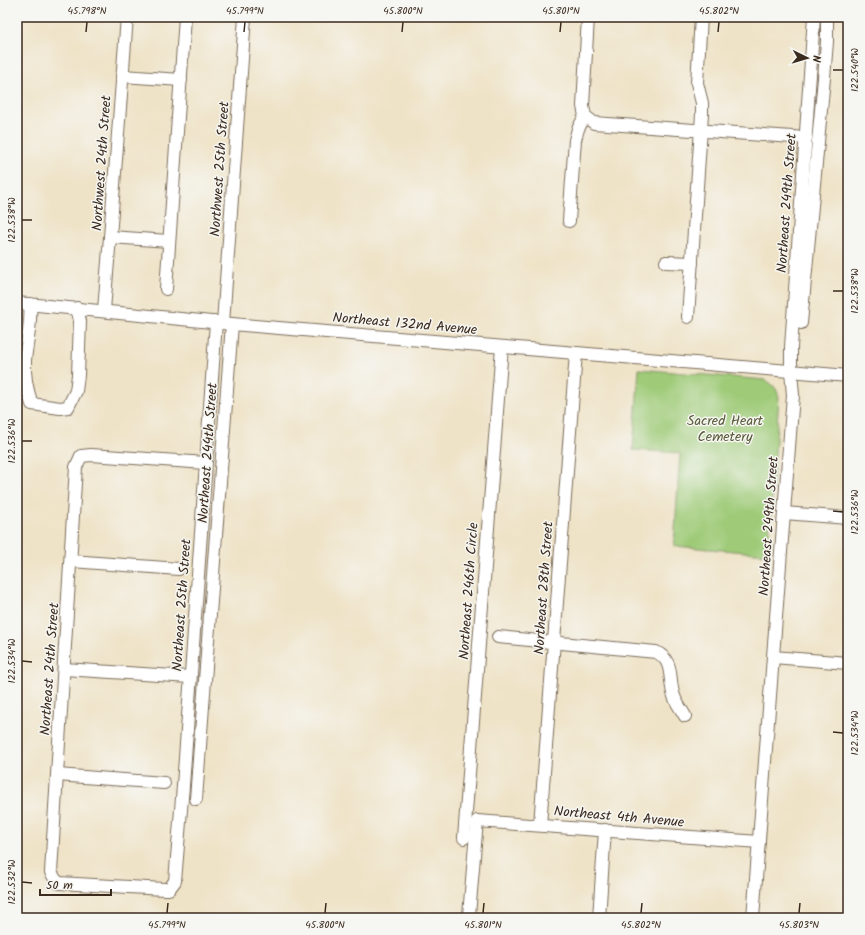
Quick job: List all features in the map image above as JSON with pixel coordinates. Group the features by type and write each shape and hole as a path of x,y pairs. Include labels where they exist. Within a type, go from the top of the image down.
{"street":[{"name":"Northwest 24th Street","path":"104,310 126,17"},
{"path":"166,289 185,17"},
{"name":"Northwest 25th Street","path":"224,323 245,17"},
{"path":"569,220 575,140 578,129 585,116 583,106 588,17"},
{"path":"688,318 702,114 702,103 697,83 701,17"},
{"name":"Northeast 249th Street","path":"753,918 793,395 791,347 814,17"},
{"path":"793,372 798,355 824,78 827,42 827,17"},
{"path":"122,76 181,80"},
{"path":"585,116 594,123 806,138"},
{"path":"110,237 170,241"},
{"path":"666,262 692,263"},
{"name":"Northeast 132nd Avenue","path":"17,303 104,310 224,323 848,376"},
{"path":"30,304 31,314 25,361 28,395 32,404 60,408 68,407 76,391 80,321 77,308"},
{"name":"Northeast 25th Street","path":"59,883 170,889 175,881 206,463 224,323"},
{"name":"Northeast 244th Street","path":"196,800 224,323"},
{"name":"Northeast 246th Circle","path":"464,838 502,347"},
{"name":"Northeast 28th Street","path":"540,825 576,353"},
{"name":"Northeast 24th Street","path":"59,883 51,872 76,467 81,456 91,455 206,463"},
{"path":"784,513 848,518"},
{"path":"70,561 179,569"},
{"path":"498,637 651,651 660,654 668,665 674,697 685,716"},
{"path":"773,657 848,663"},
{"path":"64,669 190,677"},
{"path":"57,775 164,783"},
{"name":"Northeast 4th Avenue","path":"469,914 476,821 759,842"},
{"path":"599,918 605,830"}],"green space":[{"name":"Sacred Heart Cemetery","path":"639,369 766,380 776,389 779,397 768,554 674,546 680,453 633,450"}]}
